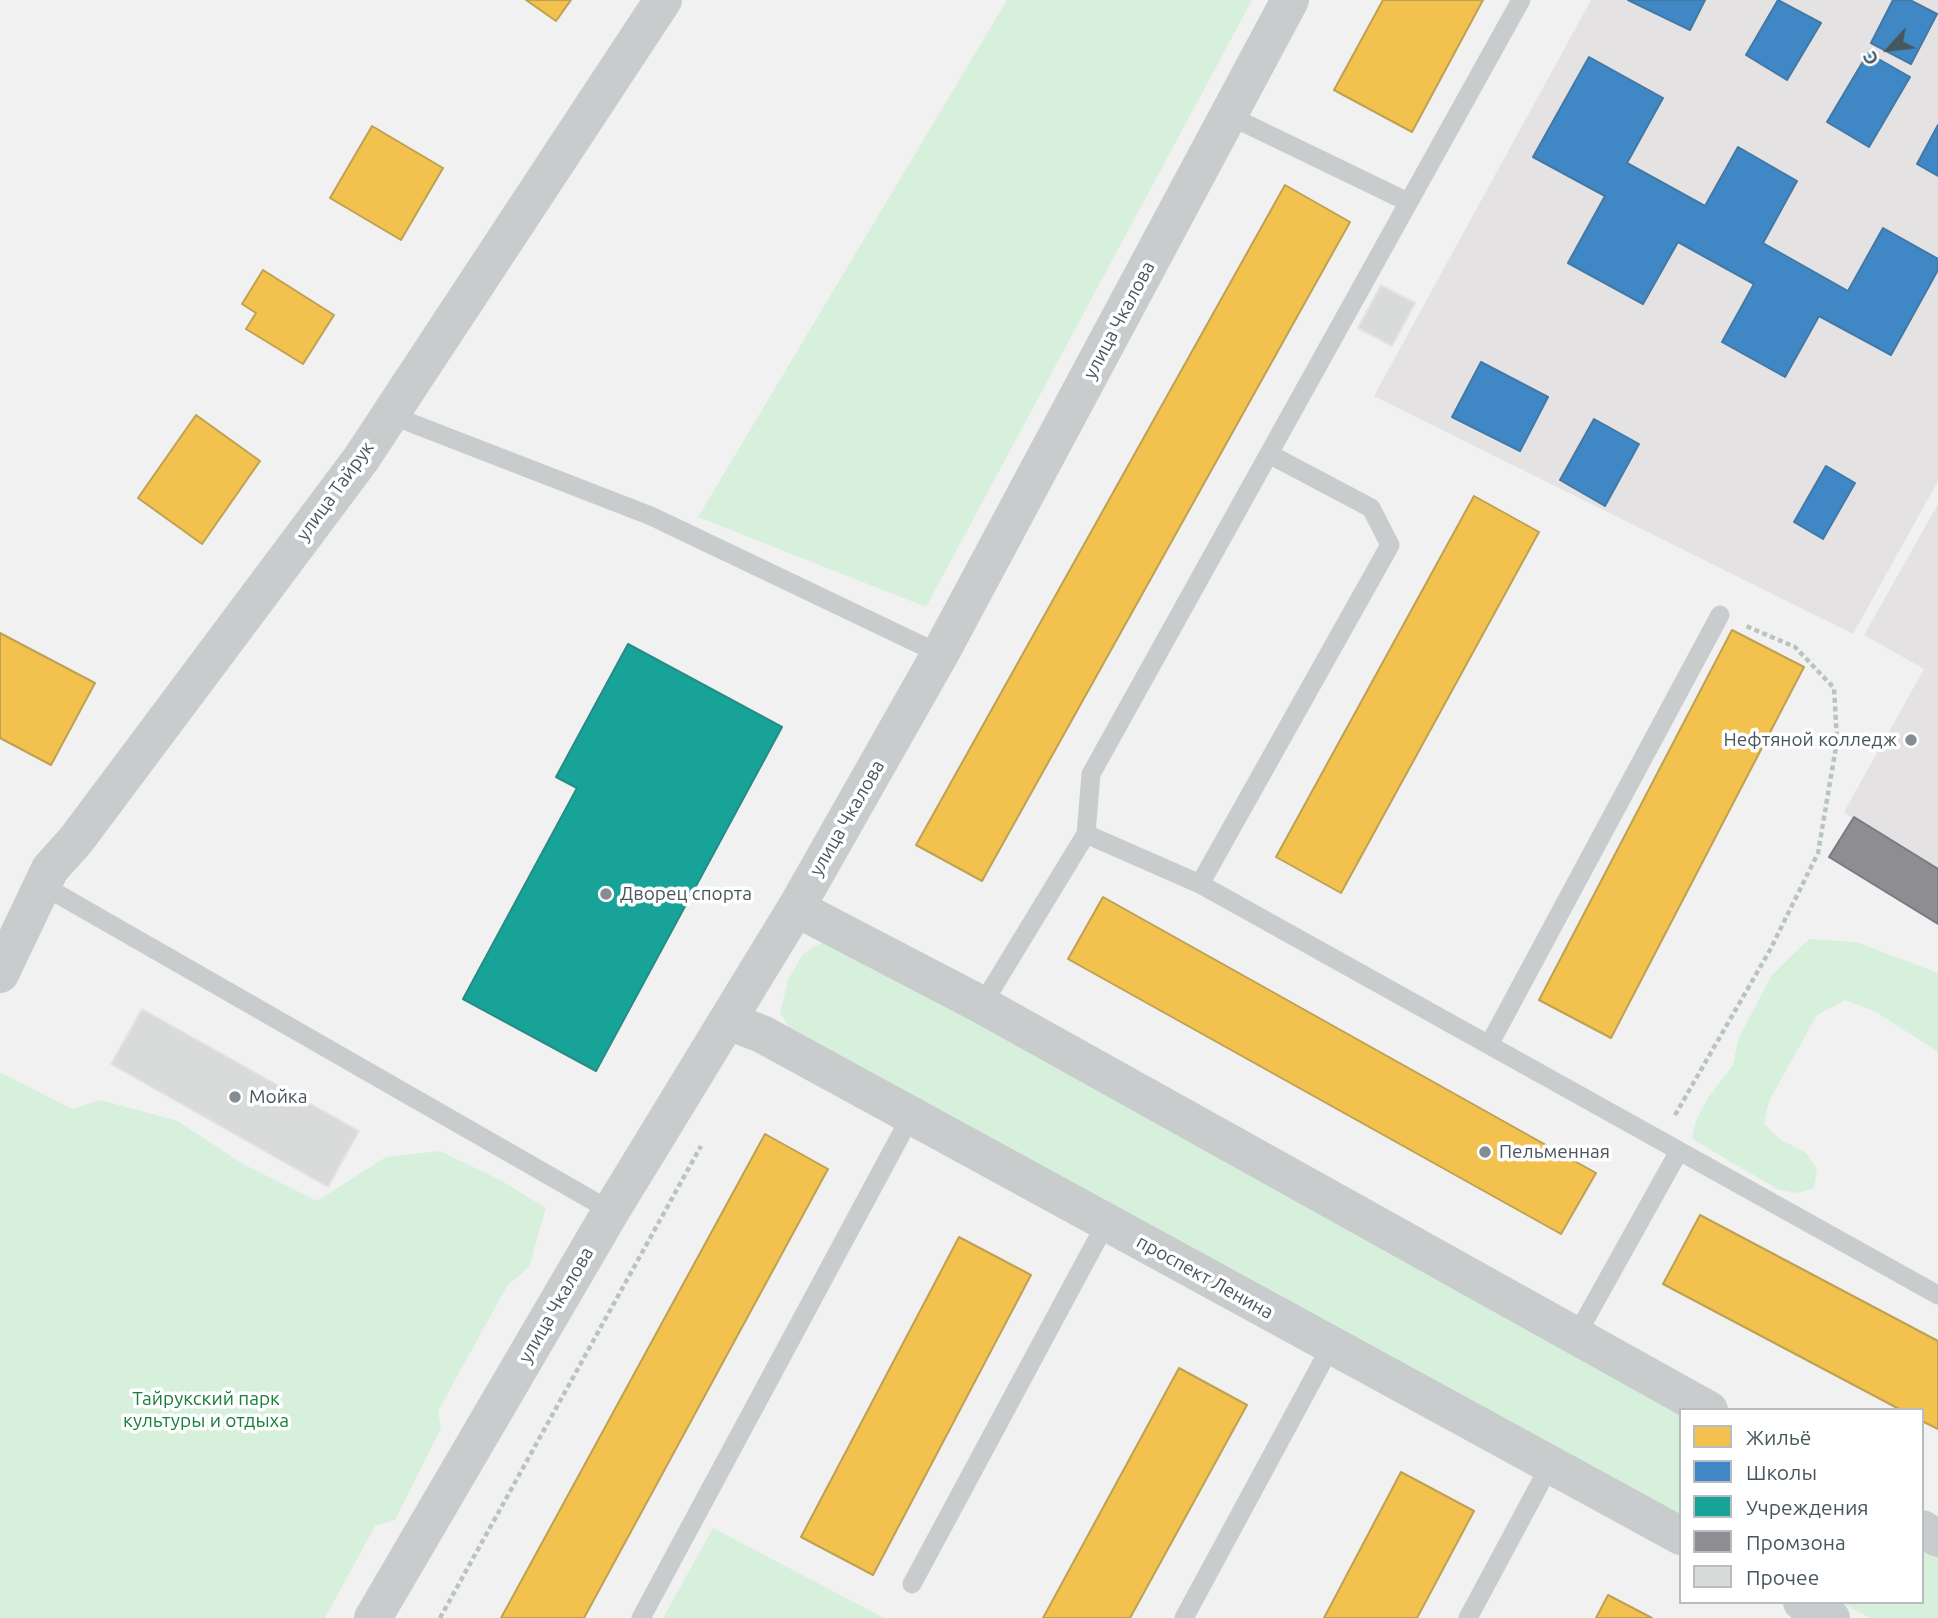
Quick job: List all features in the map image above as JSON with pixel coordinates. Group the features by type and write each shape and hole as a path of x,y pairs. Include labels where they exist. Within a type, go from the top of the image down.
{"street":[{"name":"улица Тайрук","path":"0,974 50,869 76,840 361,459 388,414 663,0"},
{"name":"улица Чкалова","path":"373,1618 611,1211 796,908 940,654 1290,0"},
{"path":"796,908 982,1005 1705,1408"},
{"name":"проспект Ленина","path":"728,1021 762,1034 1679,1535"},
{"path":"1806,1604 1831,1618"}],"lane":[{"path":"982,1005 1086,834 1091,774 1521,0"},
{"path":"1228,115 1408,202"},
{"path":"388,414 651,516 940,654"},
{"path":"1200,884 1390,545 1371,508 1269,454"},
{"path":"1489,1045 1720,615"},
{"path":"1086,834 1200,884 1938,1295"},
{"path":"43,885 611,1211"},
{"path":"641,1618 911,1116"},
{"path":"1577,1336 1679,1151"},
{"path":"912,1584 1106,1223"},
{"path":"1184,1618 1331,1346"},
{"path":"1474,1614 1550,1465"}],"path":[{"path":"1660,1140 1770,950 1818,853 1837,741 1834,688 1795,647 1720,615"},
{"path":"440,1618 702,1144"}],"shaded area":[{"path":"1591,0 1938,0 1938,481 1853,634 1374,396"},
{"name":"Нефтяной колледж","path":"1938,504 1938,873 1844,812 1924,669 1864,635"}],"green space":[{"path":"1007,0 1252,0 926,607 698,517"},
{"path":"1809,939 1856,942 1938,973 1938,1052 1876,1012 1845,1000 1817,1015 1769,1101 1764,1124 1780,1139 1806,1153 1817,1169 1814,1188 1798,1193 1779,1190 1692,1139 1696,1120 1708,1098 1733,1065 1738,1040 1771,976"},
{"path":"832,942 1679,1410 1679,1515 789,1027 780,1013 788,980 803,954 819,944"},
{"name":"Тайрукский парк культуры и отдыха","path":"0,1072 72,1109 100,1100 178,1121 243,1164 317,1201 386,1157 440,1151 502,1181 546,1208 529,1267 507,1286 438,1411 441,1428 395,1520 375,1526 325,1618 0,1618"},
{"path":"713,1528 884,1618 663,1618"},
{"path":"1924,1546 1938,1554 1938,1618 1870,1618 1844,1604 1924,1604"}],"building: Жильё":[{"path":"526,0 571,0 556,21"},
{"path":"1383,0 1483,0 1412,132 1334,90"},
{"path":"372,126 443,168 401,240 330,198"},
{"path":"1285,185 1350,222 982,881 916,845"},
{"path":"263,270 334,315 303,364 246,329 256,313 242,304"},
{"path":"196,415 260,461 202,544 138,498"},
{"path":"1474,496 1539,532 1341,893 1276,857"},
{"path":"1732,630 1804,667 1611,1038 1539,1000"},
{"path":"0,633 95,683 51,765 0,738"},
{"path":"1103,897 1596,1173 1561,1234 1068,959"},
{"path":"765,1134 828,1169 584,1618 501,1618"},
{"path":"1700,1215 1938,1341 1938,1429 1924,1422 1924,1408 1897,1408 1663,1284"},
{"path":"959,1237 1031,1275 873,1575 801,1537"},
{"path":"1179,1368 1247,1405 1130,1618 1043,1618"},
{"path":"1401,1472 1474,1511 1417,1618 1324,1618"},
{"path":"1608,1595 1652,1618 1596,1618"}],"building: Школы":[{"path":"1628,0 1705,0 1690,30"},
{"path":"1778,0 1821,23 1787,80 1746,55"},
{"path":"1893,0 1910,0 1937,14 1911,64 1871,43"},
{"path":"1868,53 1910,77 1869,147 1827,122"},
{"path":"1589,57 1663,98 1627,163 1705,206 1738,147 1797,181 1763,243 1848,291 1883,228 1938,259 1938,270 1891,355 1819,316 1785,377 1722,342 1754,284 1678,242 1643,304 1568,263 1605,196 1533,157"},
{"path":"1938,125 1938,176 1917,164"},
{"path":"1481,362 1548,397 1520,451 1452,417"},
{"path":"1594,419 1639,444 1605,506 1560,480"},
{"path":"1826,466 1855,483 1823,539 1794,522"}],"building: Учреждения":[{"name":"Дворец спорта","path":"628,644 782,727 596,1071 463,999 577,788 556,777"}],"building: Промзона":[{"path":"1854,817 1938,869 1938,924 1829,857"}],"building: Прочее":[{"path":"1381,285 1415,303 1392,346 1358,328"},
{"name":"Мойка","path":"142,1009 359,1131 328,1187 111,1064"}],"place":[{"name":"Нефтяной колледж","path":"1911,740"},
{"name":"Дворец спорта","path":"606,894"},
{"name":"Мойка","path":"235,1097"},
{"name":"Пельменная","path":"1485,1152"}]}
